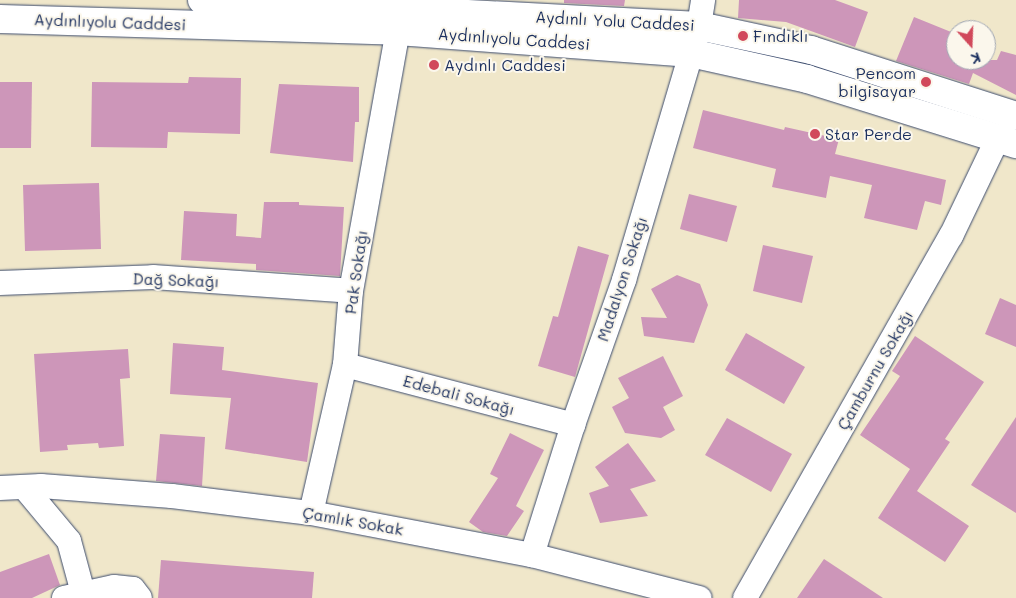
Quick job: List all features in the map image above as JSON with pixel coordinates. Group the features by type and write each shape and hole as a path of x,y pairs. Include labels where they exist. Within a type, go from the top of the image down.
{"main road":[{"name":"Aydınlı Yolu Caddesi","path":"202,0 701,13 1016,116"},
{"name":"Aydınlıyolu Caddesi","path":"0,20 398,31 691,53 807,79 1007,141"}],"street":[{"name":"Madalyon Sokağı","path":"532,555 573,425 624,280 701,13"},
{"name":"Pak Sokağı","path":"311,513 345,364 351,291 398,31"},
{"name":"Çamburnu Sokağı","path":"745,598 1007,141"},
{"name":"Dağ Sokağı","path":"0,283 154,277 351,291"},
{"name":"Edebali Sokağı","path":"345,364 573,425"},
{"name":"Çamlık Sokak","path":"0,488 24,487 172,496 311,513 532,555 700,598"},
{"path":"24,487 69,541 74,596 114,587 133,589 140,598"}],"building":[{"path":"564,0 625,0 624,6 564,3"},
{"path":"739,0 835,0 868,12 855,47 786,22 738,18"},
{"path":"914,17 946,30 946,70 996,70 996,60 1001,51 1016,55 1016,95 973,73 969,84 896,61"},
{"path":"189,77 241,78 240,134 168,132 167,148 91,147 92,82 188,83"},
{"path":"0,82 32,82 31,148 0,148"},
{"path":"279,84 359,87 359,122 355,122 353,162 270,153"},
{"path":"703,110 784,130 785,127 839,139 835,154 946,180 941,205 925,201 917,230 864,218 872,185 830,176 826,198 772,187 776,169 693,148"},
{"path":"99,183 101,249 25,251 23,185"},
{"path":"689,194 737,206 727,242 680,229"},
{"path":"264,202 299,202 299,205 344,207 340,276 256,270 256,264 181,260 184,211 237,214 236,236 261,238"},
{"path":"763,245 813,256 802,303 753,291"},
{"path":"578,246 609,255 575,377 538,366 553,316 558,317"},
{"path":"677,275 700,284 708,305 694,343 644,336 641,317 667,318 651,289"},
{"path":"1000,298 1016,305 1016,347 985,334"},
{"path":"746,333 805,367 784,404 725,370"},
{"path":"915,336 984,382 945,439 950,442 917,491 969,526 945,562 878,518 910,469 860,435 900,376 892,371"},
{"path":"173,343 224,347 222,370 318,383 307,462 225,449 231,398 170,394"},
{"path":"128,349 130,378 120,379 124,446 99,448 98,443 67,445 68,450 40,452 34,354"},
{"path":"663,356 683,396 663,407 675,430 661,438 625,433 612,407 629,398 618,378"},
{"path":"1016,417 1016,513 971,485"},
{"path":"727,418 792,454 771,492 705,455"},
{"path":"510,433 544,450 516,506 524,511 507,536 483,532 469,522 498,478 490,474"},
{"path":"160,434 205,437 202,486 156,481"},
{"path":"628,443 656,481 630,489 648,516 600,523 589,493 609,486 595,467"},
{"path":"49,554 60,585 32,598 0,598 0,572"},
{"path":"824,559 883,598 797,598"},
{"path":"161,560 314,572 312,598 158,598"}],"place":[{"name":"Fındıklı","path":"743,36"},
{"name":"Aydınlı Caddesi","path":"434,65"},
{"name":"Pencom bilgisayar","path":"926,82"},
{"name":"Star Perde","path":"815,134"}]}
